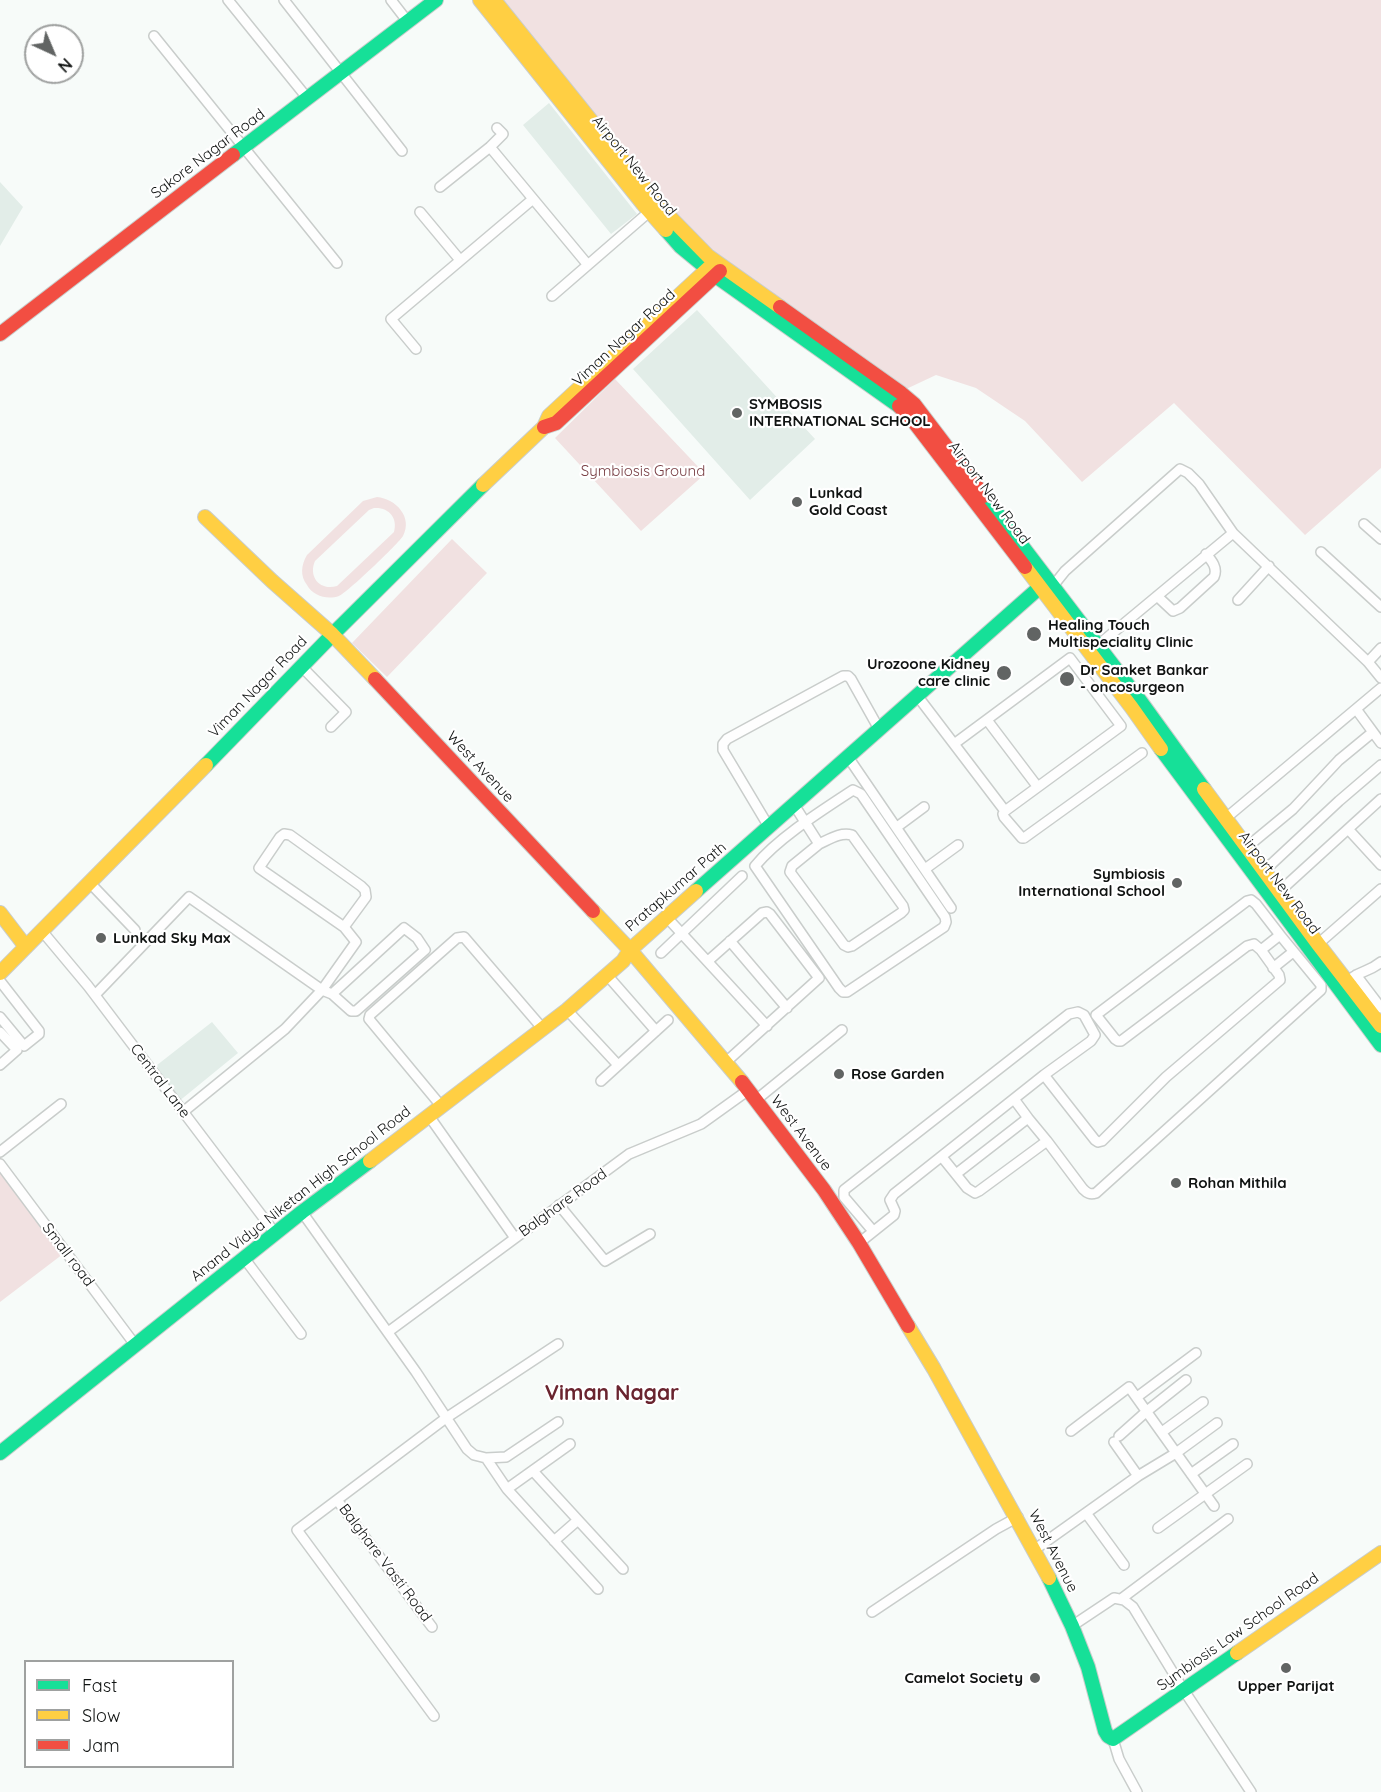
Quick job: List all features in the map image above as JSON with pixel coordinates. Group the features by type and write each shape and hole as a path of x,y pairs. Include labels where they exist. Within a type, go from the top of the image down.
{"street":[{"path":"228,0 308,99"},
{"path":"284,0 402,150"},
{"path":"391,0 408,22"},
{"name":"Sakore Nagar Road","path":"0,334 436,0"},
{"name":"Airport New Road","path":"480,0 649,212 680,246 715,269 900,406 916,424 1141,702 1318,944 1351,978 1381,1026"},
{"name":"Airport New Road","path":"494,0 663,210 715,269"},
{"path":"154,36 337,263"},
{"path":"440,187 503,134 497,128"},
{"path":"490,147 588,265"},
{"path":"416,349 391,319 533,200"},
{"path":"420,212 460,260"},
{"path":"552,296 649,212"},
{"name":"Viman Nagar Road","path":"0,973 481,485 544,427 556,423 715,269"},
{"path":"1046,587 1180,469 1188,473 1199,484 1233,533 1368,662 1381,678"},
{"name":"West Avenue","path":"205,517 332,634 630,956 726,1062 824,1190 859,1243 934,1369 1018,1517 1072,1626 1088,1667 1105,1731 1108,1737 1113,1739"},
{"path":"1364,524 1381,539"},
{"path":"1097,646 1233,533"},
{"path":"1321,552 1381,607"},
{"path":"1157,596 1173,610 1180,608 1214,577 1215,568 1206,554"},
{"path":"1238,600 1269,566"},
{"name":"Airport New Road","path":"1046,587 1187,786 1381,1045"},
{"name":"Pratapkumar Path","path":"630,956 742,855 802,817 879,729 937,683 1046,587"},
{"path":"1368,662 1381,648"},
{"path":"954,744 1070,658 1121,726 1005,810 1004,817 1018,835 1024,838 1142,753"},
{"path":"301,666 346,712 331,727"},
{"path":"769,827 723,750 723,744 727,739 843,676 851,679 879,729"},
{"name":"Pratapkumar Path","path":"630,956 672,923 769,827 922,702 937,683"},
{"path":"1226,818 1381,688"},
{"path":"922,702 1005,810"},
{"path":"1356,709 1381,743"},
{"path":"987,720 1037,786"},
{"path":"1247,848 1293,809 1333,766 1373,732"},
{"path":"850,760 951,908"},
{"path":"1264,871 1381,765"},
{"path":"853,790 861,794 945,917 944,927 847,992 839,988 755,866 802,817 853,790"},
{"path":"1280,891 1381,799"},
{"path":"897,827 924,807"},
{"path":"802,817 819,844"},
{"path":"1348,829 1381,865"},
{"path":"846,833 852,835 904,910 852,946 844,945 790,872 792,866 819,844 834,836 846,833"},
{"path":"183,1112 285,1029 322,990 356,942 344,927 259,868 284,834 290,835 365,890 366,897 344,927"},
{"path":"925,869 958,845"},
{"path":"662,953 742,876"},
{"path":"90,883 135,930"},
{"path":"1318,944 1381,889"},
{"path":"95,995 189,897 322,990 332,994 351,1011 356,1011 425,950 417,938 404,928 332,994"},
{"path":"1014,1100 1083,1189 1087,1193 1096,1193 1321,990 1321,985 1251,900 1096,1015"},
{"path":"708,962 766,912 771,914 819,978 726,1062"},
{"path":"0,913 26,947"},
{"path":"672,923 767,1026"},
{"name":"Central Lane","path":"42,931 95,995 275,1233"},
{"path":"1261,950 1280,935"},
{"path":"442,1107 369,1019 370,1015 457,938 464,937 543,1029"},
{"path":"730,941 787,1008"},
{"path":"1044,1075 1095,1140 1102,1141 1166,1077 1280,978 1261,950 1254,944 1247,946 1121,1041 1115,1039 1096,1015 1089,1014 1085,1017"},
{"path":"1273,968 1293,952"},
{"name":"Anand Vidya Niketan High School Road","path":"0,1453 275,1233 543,1029 630,956"},
{"path":"1381,962 1371,970 1361,971 1351,978 1381,1008"},
{"path":"607,975 656,1031"},
{"path":"0,981 39,1034 24,1046 0,1017"},
{"path":"567,1010 618,1065"},
{"path":"859,1243 895,1213 891,1197 1044,1075 1091,1041 1095,1035 1085,1017 1078,1012 1069,1014 843,1192 844,1197 873,1231"},
{"path":"601,1081 668,1020"},
{"name":"Balghare Road","path":"388,1332 629,1154 701,1124 751,1095 842,1030"},
{"path":"0,1032 17,1050 0,1065"},
{"path":"0,1152 61,1104"},
{"path":"429,1116 515,1238"},
{"path":"956,1174 1028,1118"},
{"path":"942,1157 975,1193 1047,1141"},
{"name":"Small road","path":"0,1164 136,1346"},
{"path":"559,1205 605,1261 650,1234"},
{"path":"302,1212 388,1332 467,1449 474,1455 486,1458 506,1457 558,1422"},
{"path":"244,1258 301,1334"},
{"path":"434,1716 297,1530 446,1418 558,1344"},
{"path":"1137,1397 1196,1353"},
{"path":"1138,1476 1117,1439 1186,1380"},
{"path":"1071,1431 1129,1387 1214,1506"},
{"path":"1162,1432 1203,1402"},
{"path":"1034,1550 1138,1476 1217,1424"},
{"path":"507,1489 570,1444"},
{"path":"1191,1474 1233,1444"},
{"path":"486,1458 507,1489 597,1589"},
{"path":"1158,1528 1247,1464"},
{"path":"533,1470 623,1569"},
{"name":"Balghare Vasti Road","path":"337,1500 432,1627"},
{"path":"1086,1513 1124,1565"},
{"path":"872,1612 996,1529 1018,1517"},
{"path":"554,1541 578,1520"},
{"path":"1121,1599 1228,1520"},
{"name":"Symbiosis Law School Road","path":"1113,1739 1381,1553"},
{"path":"1072,1626 1114,1598 1121,1599 1133,1607 1183,1689 1251,1792"},
{"path":"1113,1739 1119,1759 1137,1792"}],"shaded area":[{"path":"549,103 637,214 611,234 523,125"},
{"path":"0,182 23,207 0,246"},
{"name":"SYMBOSIS INTERNATIONAL SCHOOL","path":"697,310 815,439 750,500 633,369"},
{"path":"212,1022 238,1053 178,1102 152,1069"}],"green space":[{"path":"501,0 1381,0 1381,468 1305,535 1174,403 1082,482 1025,421 976,388 936,375 904,390 709,252 675,219"},
{"name":"Symbiosis Ground","path":"615,379 705,474 641,531 555,438"},
{"path":"377,497 396,505 406,522 403,536 344,593 330,598 321,596 310,589 303,578 302,570 305,559 363,501","holes":["379,508 391,514 395,522 394,532 337,586 321,585 314,577 315,561 369,510"]},
{"path":"452,539 487,573 387,677 352,643"},
{"path":"0,1171 63,1254 0,1302"}],"traffic: fast":[{"path":"233,155 436,0"},
{"path":"666,230 680,246 720,279 899,406"},
{"path":"206,765 338,629 483,485"},
{"path":"984,496 1141,702 1204,789"},
{"path":"696,891 1048,580"},
{"path":"1161,749 1381,1045"},
{"path":"0,1453 302,1212 370,1161"},
{"path":"1049,1578 1072,1626 1088,1667 1105,1731 1113,1739 1237,1653"}],"traffic: slow":[{"path":"480,0 666,230"},
{"path":"494,0 663,210 708,256 780,307"},
{"path":"483,485 544,427 549,416 713,264"},
{"path":"205,517 332,634 375,679"},
{"path":"1025,567 1161,749"},
{"path":"0,973 206,765"},
{"path":"1204,789 1381,1026"},
{"path":"370,1161 567,1010 623,961 630,950 696,891"},
{"path":"593,911 630,950 742,1082"},
{"path":"0,913 26,947"},
{"path":"908,1326 1049,1578"},
{"path":"1237,1653 1381,1553"}],"traffic: jam":[{"path":"0,334 233,155"},
{"path":"544,427 556,423 720,271"},
{"path":"780,307 914,404 984,496"},
{"path":"899,406 911,418 1025,567"},
{"path":"375,679 593,911"},
{"path":"742,1082 824,1190 859,1243 908,1326"}],"place":[{"name":"SYMBOSIS INTERNATIONAL SCHOOL","path":"737,413"},
{"name":"Lunkad Gold Coast","path":"797,502"},
{"name":"Healing Touch Multispeciality Clinic","path":"1034,634"},
{"name":"Urozoone Kidney care clinic","path":"1004,673"},
{"name":"Dr Sanket Bankar - oncosurgeon","path":"1067,679"},
{"name":"Symbiosis International School","path":"1177,883"},
{"name":"Lunkad Sky Max","path":"101,938"},
{"name":"Rose Garden","path":"839,1074"},
{"name":"Rohan Mithila","path":"1176,1183"},
{"name":"Upper Parijat","path":"1286,1668"},
{"name":"Camelot Society","path":"1035,1678"}],"district":[{"name":"Viman Nagar","path":"612,1394"}]}
